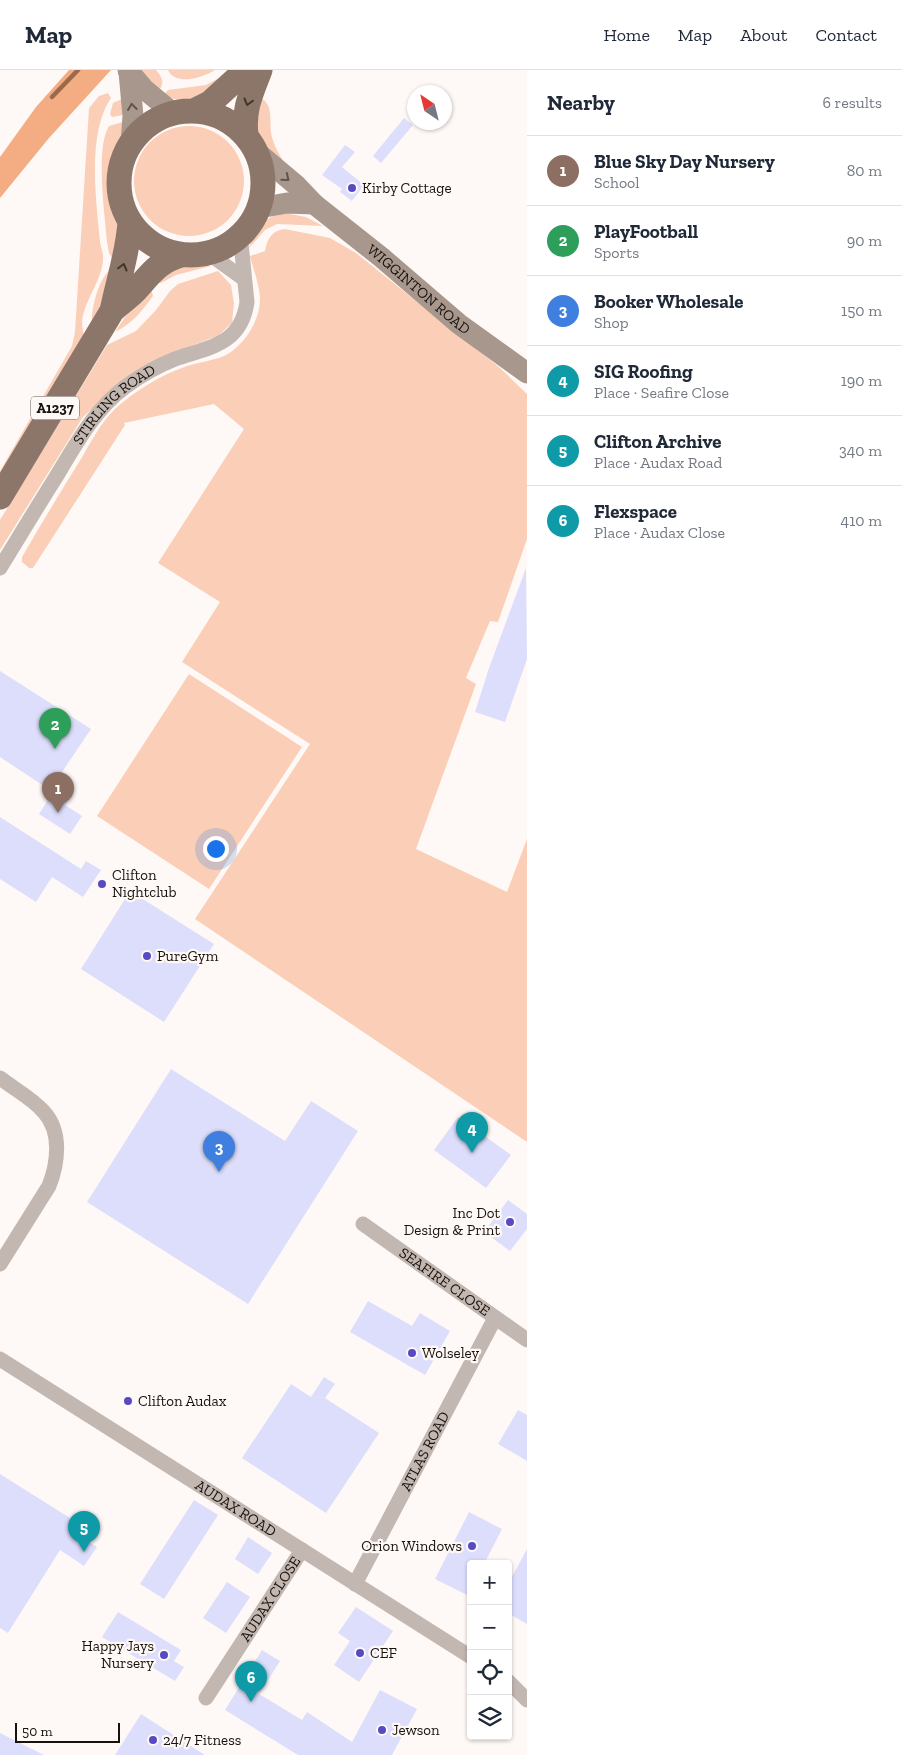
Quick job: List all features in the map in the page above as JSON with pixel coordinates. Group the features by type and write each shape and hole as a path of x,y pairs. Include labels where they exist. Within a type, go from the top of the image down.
{"highway":[{"path":"246,70 210,103 156,119 142,130 131,143 122,162 119,182 122,202 130,222 152,244 166,251 199,255 208,253 226,246 242,234 252,222 263,195 264,181 262,167 244,120 247,105 260,70"},
{"path":"184,112 214,114 232,123 252,144"},
{"name":"A1237","path":"112,311 128,246 130,222"},
{"name":"A1237","path":"0,498 112,311 159,264 181,254"}],"main road":[{"path":"128,71 150,94 184,112"},
{"path":"128,71 133,116 131,143"},
{"name":"WIGGINTON ROAD","path":"252,144 314,204 381,257 459,324 527,373"},
{"path":"259,208 286,203 314,204"}],"street":[{"name":"STIRLING ROAD","path":"0,568 81,435 108,402 144,374 174,360 222,343 238,328 247,302 241,243 242,234"},
{"path":"208,253 244,279"},
{"path":"0,1078 35,1103 44,1112 53,1128 57,1149 54,1173 49,1186 0,1264"},
{"name":"SEAFIRE CLOSE","path":"363,1224 527,1340"},
{"name":"ATLAS ROAD","path":"355,1584 494,1318"},
{"name":"AUDAX ROAD","path":"0,1359 467,1654"},
{"name":"AUDAX CLOSE","path":"206,1698 302,1550"},
{"path":"512,1685 527,1700"}],"shaded area":[{"path":"69,70 111,70 49,138 0,198 0,157 36,107"},
{"path":"142,70 156,70 162,78 158,92"},
{"path":"168,70 215,70 197,78 183,79 172,75"},
{"path":"219,78 195,99 181,101 164,94 168,90 206,85"},
{"path":"108,93 111,98 103,113 99,129 95,168 100,243 103,254 100,273 86,305 82,322 85,341 0,477 0,471 72,346 75,332 89,108 99,96"},
{"path":"257,96 267,103 273,140 284,162 263,149 257,135"},
{"path":"122,99 123,115 112,117 110,114 113,103"},
{"path":"126,121 113,166 111,187 120,219 113,260 109,253 107,242 102,182 102,150 109,126"},
{"path":"189,126 210,130 228,142 240,160 244,181 240,202 228,220 210,232 189,236 168,232 150,220 138,202 134,181 138,160 150,142 168,130"},
{"path":"285,213 306,217 323,226 277,224 265,230 249,248 261,224 271,217"},
{"path":"285,229 330,238 356,253 499,367 527,394 527,539 498,622 490,621 466,678 476,684 416,849 507,892 527,839 527,1142 195,919 310,744 182,662 220,602 158,563 244,429 214,404 124,423 125,425 33,568 29,568 22,562 22,557 92,439 115,409 131,396 158,379 187,366 224,356 244,339 258,315 260,306 258,287 250,256 265,251 273,233"},
{"path":"192,260 211,266 176,275 161,283 155,283 156,274"},
{"path":"110,270 101,307 92,322 96,294 102,280"},
{"path":"218,271 231,285 234,303 232,323 219,335 164,357 83,417 0,550 0,520 107,345 136,331 178,284"},
{"path":"146,285 151,289 153,296 132,321 115,332"},
{"path":"189,674 302,747 209,889 97,816"}],"building":[{"path":"404,118 407,120 407,130 409,130 381,163 373,156"},
{"path":"345,145 355,152 342,167 364,185 352,201 340,192 342,189 322,175"},
{"path":"526,568 527,659 505,722 475,712"},
{"path":"0,671 91,729 56,781 73,792 65,805 82,816 70,834 39,814 53,792 0,757"},
{"path":"0,817 81,869 86,861 101,870 83,897 52,877 36,902 0,879"},
{"name":"PureGym","path":"130,891 214,944 164,1022 81,969"},
{"path":"171,1069 285,1141 311,1101 358,1131 248,1304 87,1202"},
{"path":"458,1117 511,1155 486,1188 434,1150"},
{"name":"Inc Dot Design & Print","path":"508,1200 527,1214 527,1229 510,1251 484,1232"},
{"name":"Wolseley","path":"368,1301 412,1326 420,1313 450,1331 425,1375 350,1332"},
{"path":"324,1377 335,1384 325,1398 379,1433 326,1513 242,1458 291,1384 311,1397"},
{"path":"518,1410 527,1415 527,1461 498,1444"},
{"path":"0,1474 78,1523 72,1531 97,1547 84,1566 60,1550 8,1633 0,1628"},
{"path":"194,1500 218,1515 164,1599 140,1584"},
{"name":"Orion Windows","path":"469,1512 502,1529 486,1560 467,1560 467,1595 435,1579"},
{"path":"248,1537 272,1553 258,1574 235,1559"},
{"path":"527,1549 527,1624 512,1615 512,1577"},
{"path":"227,1582 250,1597 226,1633 203,1618"},
{"name":"CEF","path":"356,1607 393,1631 359,1682 334,1665 350,1641 338,1633"},
{"path":"118,1612 181,1650 174,1661 184,1667 175,1681 102,1637"},
{"path":"262,1650 280,1661 259,1694 302,1720 307,1712 352,1742 380,1690 417,1709 392,1755 298,1755 225,1710"},
{"name":"24/7 Fitness","path":"141,1714 172,1734 205,1755 115,1755"},
{"path":"0,1733 44,1755 0,1755"}],"waterway":[{"path":"52,97 78,70"}],"place":[{"name":"Kirby Cottage","path":"352,188"},
{"name":"PlayFootball","path":"55,749"},
{"name":"Blue Sky Day Nursery","path":"58,813"},
{"name":"Clifton Nightclub","path":"102,884"},
{"name":"PureGym","path":"147,956"},
{"name":"SIG Roofing","path":"472,1153"},
{"name":"Booker Wholesale","path":"219,1172"},
{"name":"Inc Dot Design & Print","path":"510,1222"},
{"name":"Wolseley","path":"412,1353"},
{"name":"Clifton Audax","path":"128,1401"},
{"name":"Orion Windows","path":"472,1546"},
{"name":"Clifton Archive","path":"84,1552"},
{"name":"CEF","path":"360,1653"},
{"name":"Happy Jays Nursery","path":"164,1655"},
{"name":"Flexspace","path":"251,1702"},
{"name":"Jewson","path":"382,1730"},
{"name":"24/7 Fitness","path":"153,1740"}]}
